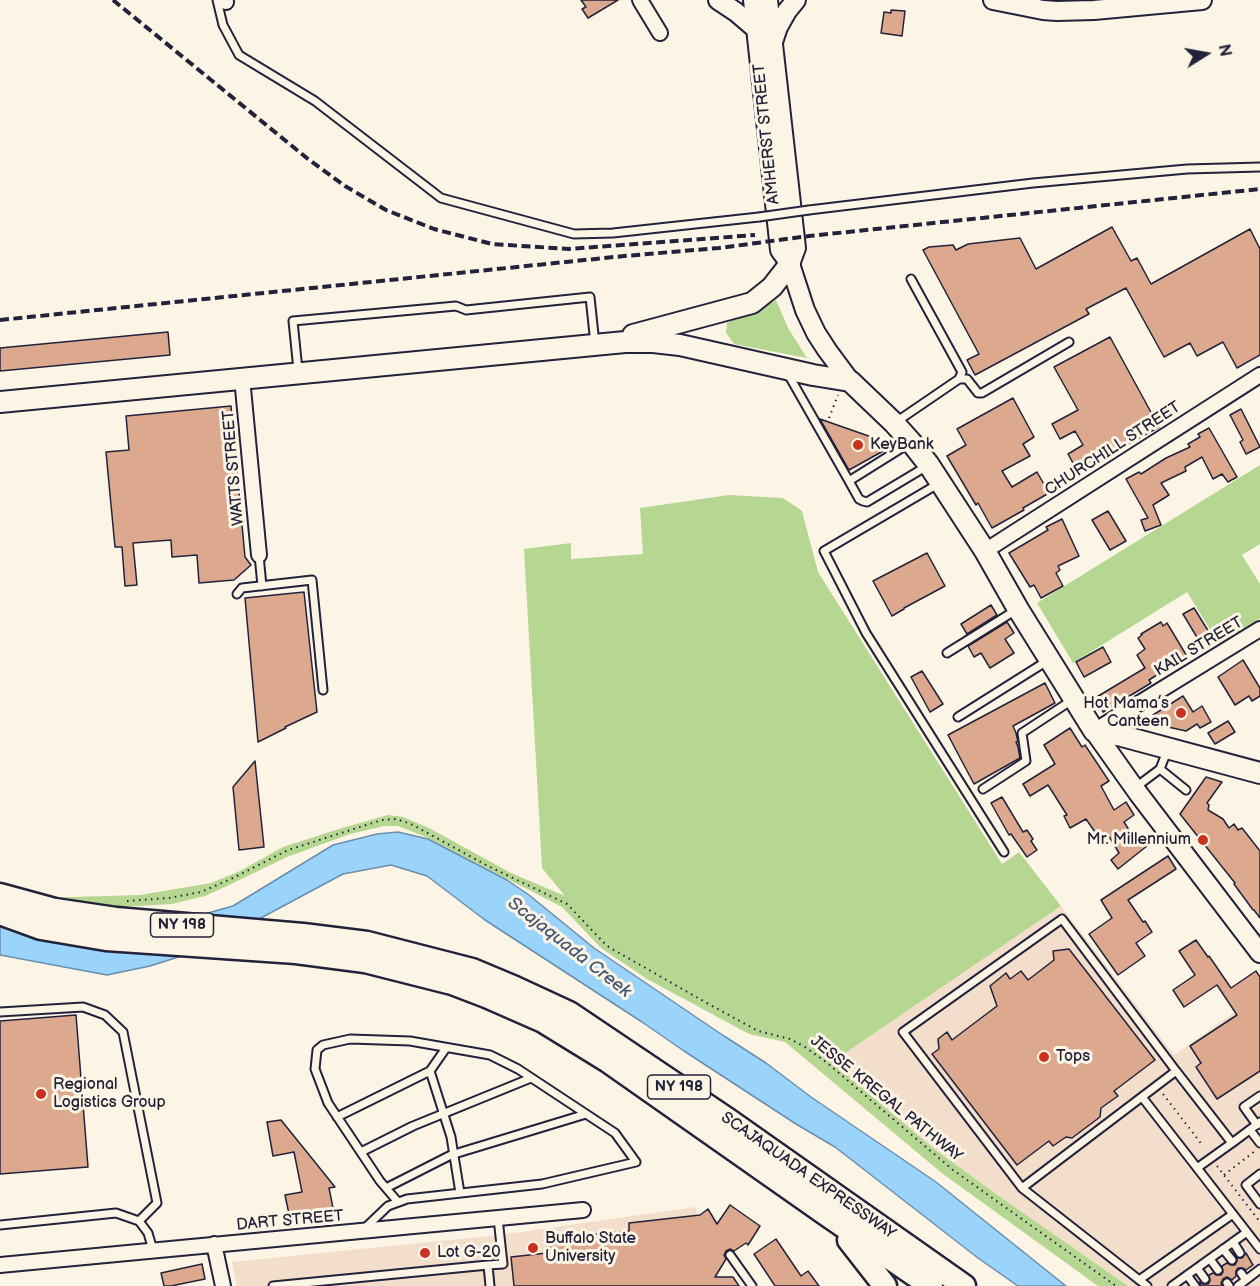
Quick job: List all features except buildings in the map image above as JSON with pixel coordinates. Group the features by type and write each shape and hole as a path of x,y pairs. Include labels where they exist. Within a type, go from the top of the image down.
{"highway":[{"name":"SCAJAQUADA EXPRESSWAY","path":"0,895 55,910 116,919 303,935 366,952 486,996 543,1021 608,1061 931,1286"},
{"name":"SCAJAQUADA EXPRESSWAY","path":"0,913 41,928 106,939 296,952 366,952 472,970 569,1013 728,1120 964,1286"},
{"path":"826,1214 858,1249 885,1286"}],"main road":[{"path":"601,343 752,303 772,287 790,264"},
{"path":"0,402 601,343 653,342 680,345 813,375 845,387 894,423 911,442 941,482 985,551 1018,609 1094,731 1122,736 1260,773"}],"street":[{"path":"640,0 660,33"},
{"path":"718,0 756,29"},
{"name":"AMHERST STREET","path":"753,0 780,250 790,264 812,326 845,387"},
{"name":"AMHERST STREET","path":"768,0 795,248 790,264"},
{"path":"773,41 778,27 796,0"},
{"path":"993,0 1050,10 1091,5 1202,0"},
{"name":"CHURCHILL STREET","path":"985,551 1260,375"},
{"name":"WATTS STREET","path":"242,378 259,555"},
{"name":"KAIL STREET","path":"1094,731 1260,629"},
{"path":"1094,731 1134,788 1260,953"},
{"name":"DART STREET","path":"0,1265 583,1210"},
{"path":"214,1244 223,1286"}],"lane":[{"path":"222,1 224,25 239,55 315,101 441,198 574,234 613,233 759,217 1033,183 1187,169 1260,167"},
{"path":"894,423 960,379 962,372 911,279"},
{"path":"298,373 293,321 456,306 466,310 590,297 601,343"},
{"path":"960,379 968,380 978,393 982,393 1069,342"},
{"path":"785,369 860,499 867,502 929,465"},
{"path":"849,481 911,442"},
{"path":"941,482 824,551 866,633 1004,852"},
{"path":"259,555 262,586"},
{"path":"237,594 242,588 312,580 323,690"},
{"path":"947,653 1018,609"},
{"path":"958,717 1049,659"},
{"path":"983,789 1026,761 1022,733 1074,699"},
{"path":"1134,788 1160,769 1168,749"},
{"path":"1160,769 1186,790"},
{"path":"1147,1286 1022,1188 903,1032 1062,919 1232,1143"},
{"path":"0,1012 83,1007 105,1015 123,1032 157,1203 139,1221"},
{"path":"363,1231 388,1206 407,1199 542,1184 636,1162 615,1133 518,1069 490,1055 410,1041 350,1039 323,1045 317,1050 315,1069 328,1103 398,1202"},
{"path":"337,1117 430,1071 446,1048"},
{"path":"430,1071 451,1137 460,1193"},
{"path":"1022,1188 1176,1071"},
{"path":"361,1152 413,1126 531,1078"},
{"path":"1197,1168 1258,1123 1244,1107 1260,1096"},
{"path":"1142,1097 1260,1249"},
{"path":"386,1188 454,1154 586,1114"},
{"path":"1250,1130 1259,1147"},
{"path":"1260,1174 1246,1185 1260,1204"},
{"path":"0,1225 116,1213 139,1221 148,1233 153,1250"},
{"path":"1139,1280 1233,1214"},
{"path":"273,1286 503,1264 498,1218"},
{"path":"1172,1286 1247,1232"},
{"path":"1233,1242 1240,1253"},
{"path":"1223,1249 1232,1260"},
{"path":"730,1255 752,1286"},
{"path":"1210,1259 1218,1270"},
{"path":"488,1265 490,1286"},
{"path":"1238,1286 1257,1271 1250,1266"},
{"path":"1197,1268 1205,1279"},
{"path":"1241,1273 1246,1280"},
{"path":"1187,1275 1195,1286"}],"path":[{"path":"829,418 845,387"},
{"name":"JESSE KREGAL PATHWAY","path":"121,902 169,898 201,892 288,850 382,820 396,819 411,824 488,866 567,904 607,946 705,1002 758,1031 790,1039 805,1047 826,1062 953,1170 1116,1286"},
{"path":"1163,1094 1203,1146"},
{"path":"1224,1175 1259,1147"},
{"path":"1217,1166 1260,1222"}],"shaded area":[{"path":"1061,906 1174,1055 1260,994 1260,1286 1128,1286 933,1148 832,1062"},
{"name":"Buffalo State University","path":"696,1207 704,1286 237,1286 232,1262 499,1235"}],"green space":[{"path":"776,300 788,328 807,358 734,344 726,333 727,323"},
{"path":"1260,465 1260,544 1242,555 1260,584 1260,618 1219,644 1187,592 1073,663 1037,603"},
{"path":"729,495 783,498 802,511 818,572 1002,864 1019,852 1061,906 832,1062 933,1148 1128,1286 1098,1286 943,1174 785,1042 749,1034 647,979 601,948 562,907 426,837 398,826 384,826 350,834 287,857 205,896 172,904 83,909 39,898 140,895 211,883 240,871 283,847 388,815 403,817 429,828 511,873 565,896 542,868 524,549 571,543 571,559 643,554 640,508"}],"water":[{"name":"Scajaquada Creek","path":"398,832 428,839 507,880 594,948 766,1063 811,1097 936,1182 1066,1286 1018,1286 978,1258 835,1147 796,1124 485,920 427,876 391,865 343,874 259,919 238,938 150,966 107,975 0,955 0,924 147,930 233,906 333,845 377,834"}],"railway":[{"path":"113,0 308,159 345,186 386,210 434,229 492,244 569,249 755,235"},
{"path":"0,320 719,248 809,236 1260,189"}],"place":[{"name":"KeyBank","path":"858,445"},
{"name":"Hot Mama’s Canteen","path":"1181,713"},
{"name":"Mr. Millennium","path":"1203,840"},
{"name":"Tops","path":"1044,1057"},
{"name":"Regional Logistics Group","path":"41,1094"},
{"name":"Buffalo State University","path":"533,1248"},
{"name":"Lot G-20","path":"425,1253"}]}
